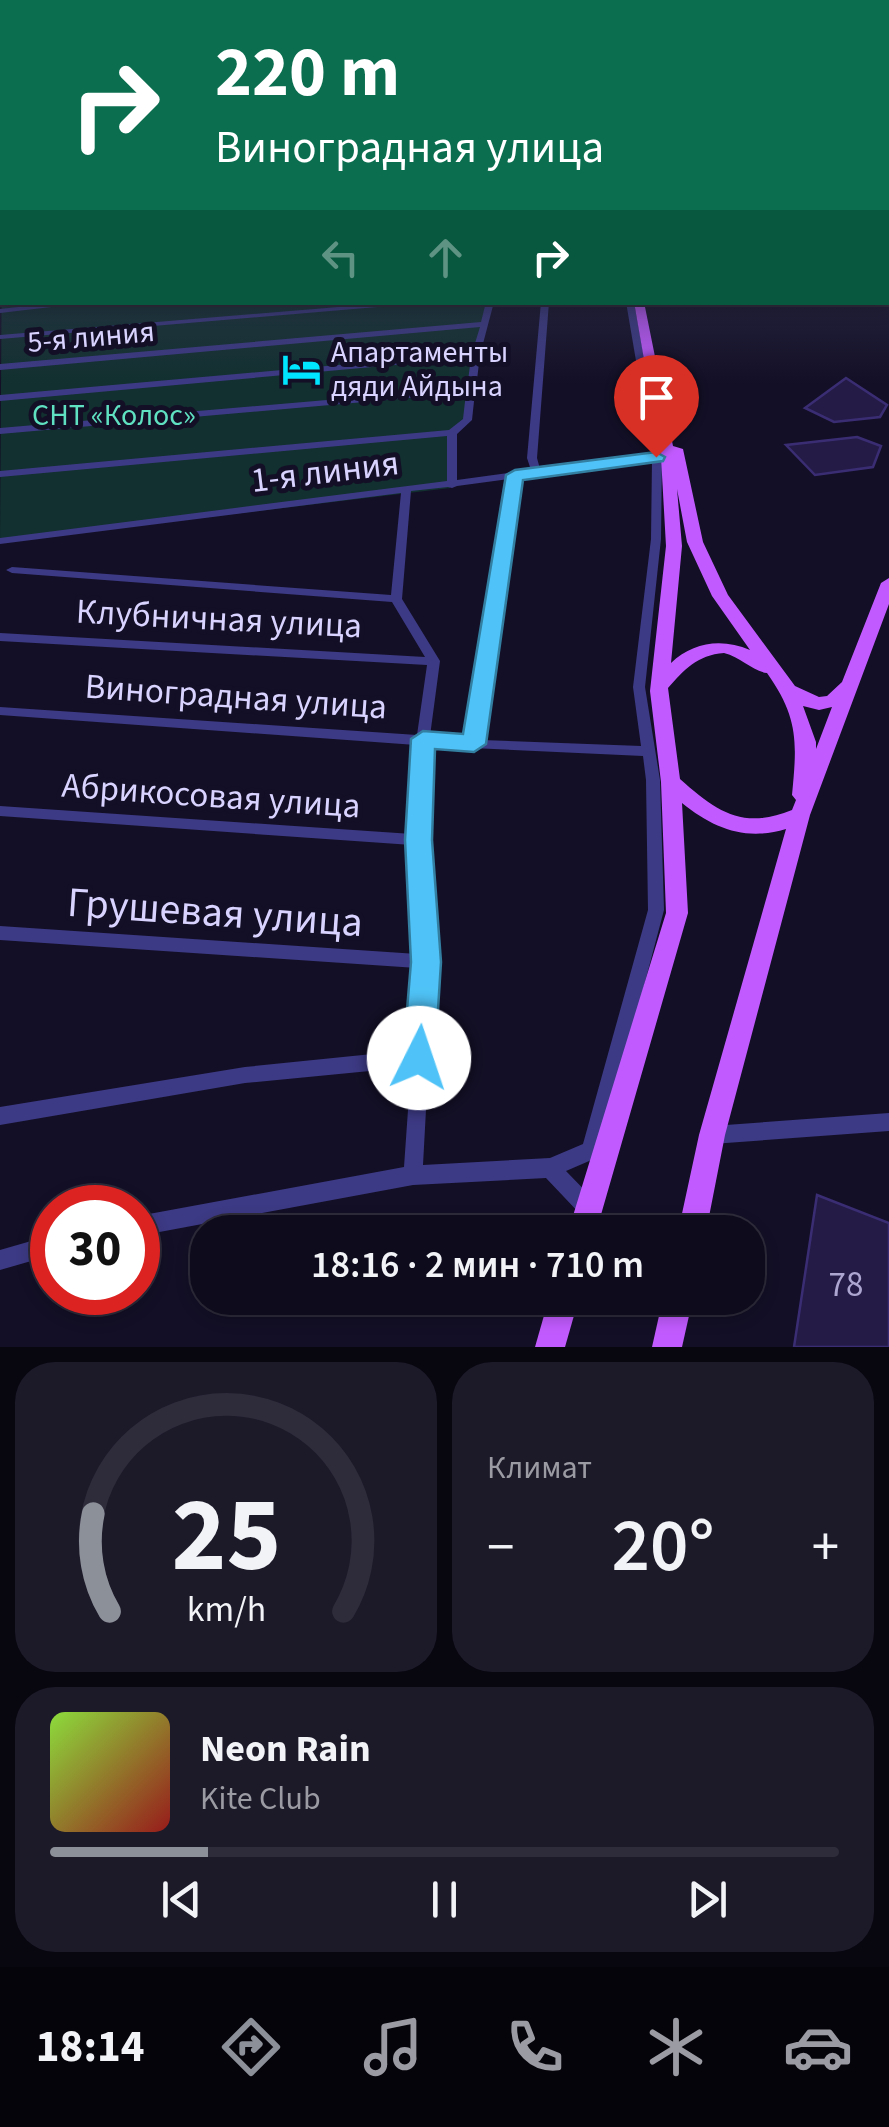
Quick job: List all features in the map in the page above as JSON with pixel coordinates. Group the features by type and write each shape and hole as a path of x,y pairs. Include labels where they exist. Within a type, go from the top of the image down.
{"main road":[{"path":"587,1215 600,1147 678,913 671,782 659,691 674,546 668,457 640,305"},
{"path":"648,305 695,542 720,596 789,691 806,742 800,815"},
{"path":"696,1215 712,1135 800,815 850,683 883,616 889,583"},
{"path":"659,691 684,658 719,647 760,662 802,700 826,704 836,701 850,683"},
{"path":"671,782 707,811 742,828 762,830 800,815"},
{"path":"553,1341 560,1315"},
{"path":"667,1347 674,1315"}],"street":[{"path":"0,311 61,305"},
{"path":"0,337 396,305"},
{"path":"0,474 452,433 467,420 476,355 489,305"},
{"path":"536,472 532,458 545,305"},
{"path":"160,1222 413,1175 550,1168 600,1147 656,910 653,780 639,688 656,539 656,457 631,305"},
{"name":"5-я линия","path":"0,367 485,324"},
{"path":"0,398 476,355"},
{"path":"0,430 474,390"},
{"path":"452,433 452,484"},
{"name":"1-я линия","path":"0,541 656,457"},
{"path":"474,744 515,475"},
{"path":"406,490 396,599 434,662 423,739 419,840 426,962 413,1175"},
{"path":"12,570 396,599"},
{"name":"Клубничная улица","path":"0,637 434,662"},
{"name":"Виноградная улица","path":"0,711 474,744 648,751"},
{"name":"Абрикосовая улица","path":"0,812 419,840"},
{"name":"Грушевая улица","path":"0,934 426,962"},
{"path":"0,1116 245,1075 419,1058"},
{"path":"712,1135 889,1122"},
{"path":"550,1168 589,1208"},
{"path":"0,1260 30,1252"}],"green space":[{"name":"СНТ «Колос»","path":"2,305 488,305 465,418 451,430 450,488 0,542"}],"building":[{"path":"846,378 887,405 880,417 834,422 805,408"},
{"path":"857,437 881,446 873,467 815,475 786,445"},
{"path":"817,1195 889,1223 889,1347 794,1347"}],"place":[{"name":"Апартаменты дяди Айдына","path":"301,369"}],"route":[{"path":"419,1058 426,962 419,840 423,739 474,744 515,475 656,457"}]}
